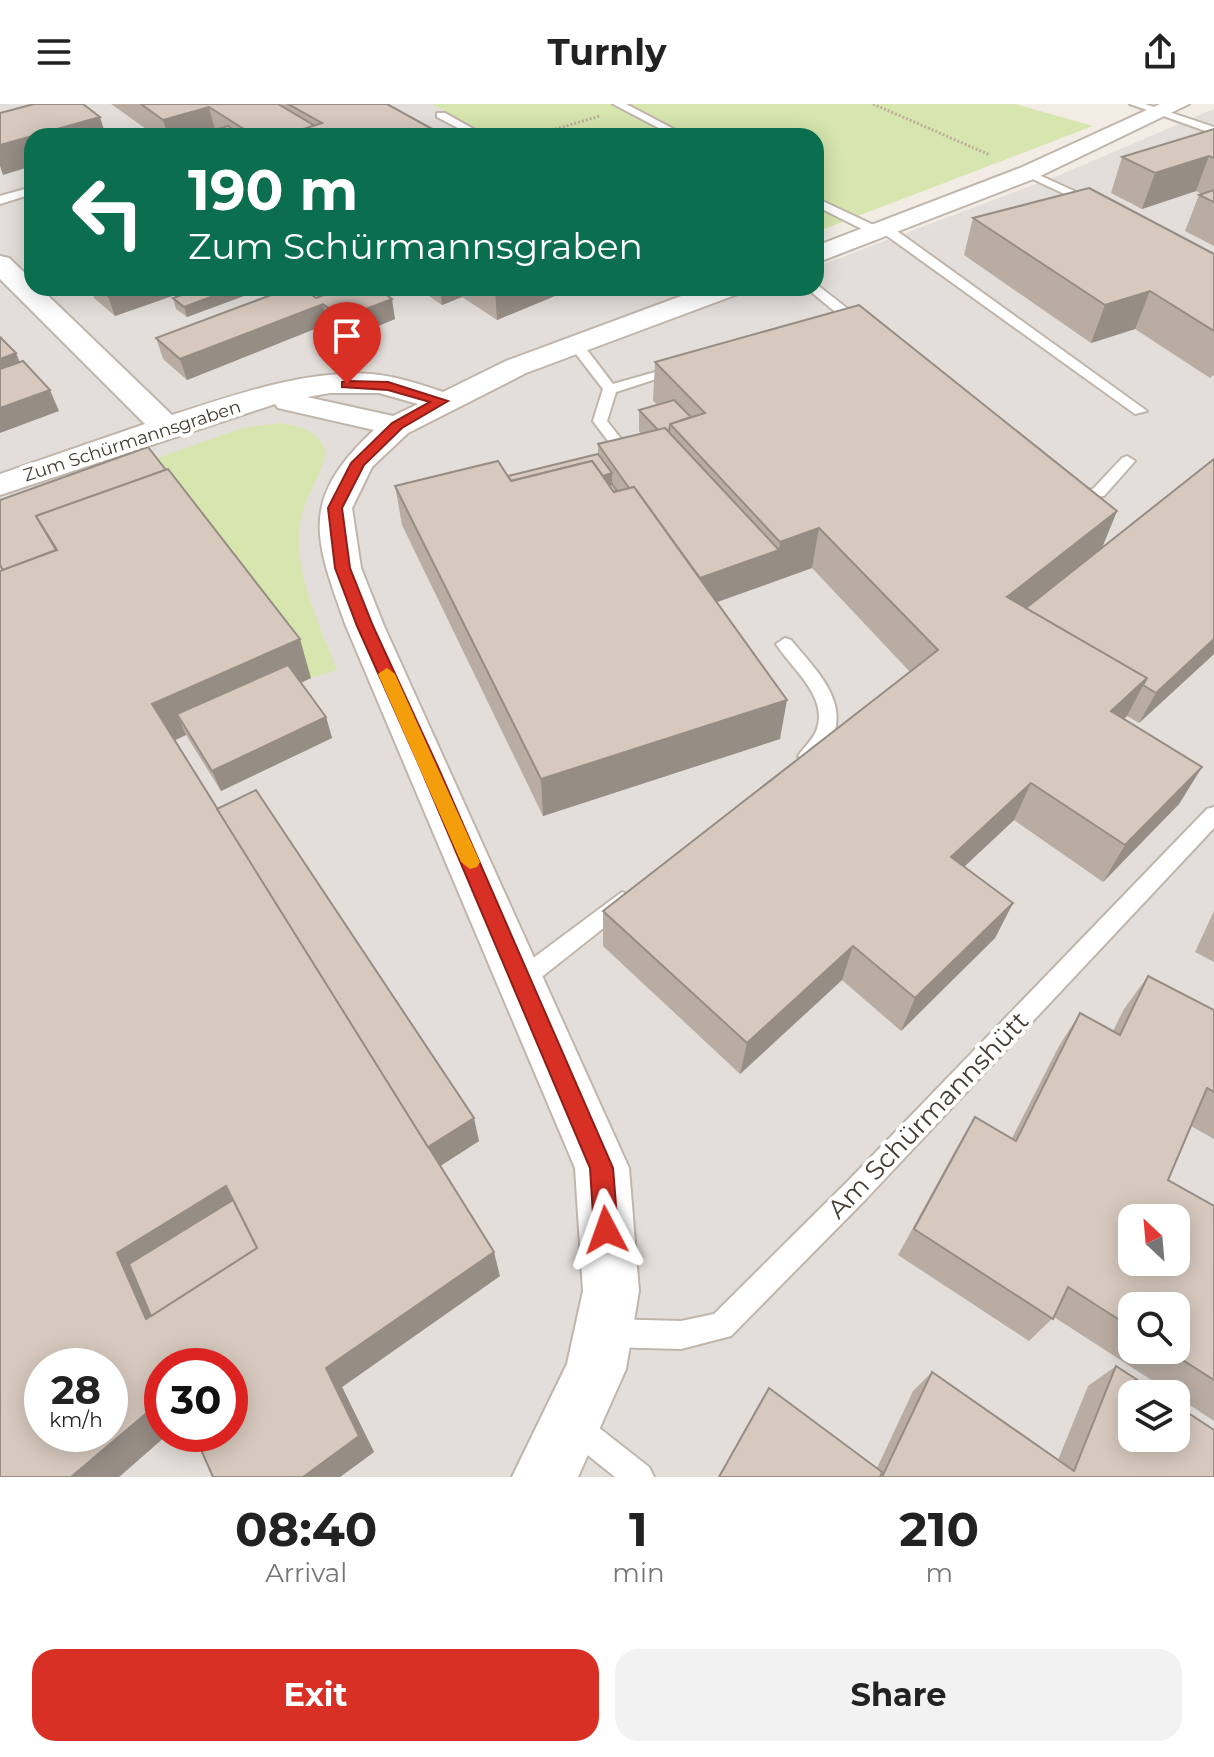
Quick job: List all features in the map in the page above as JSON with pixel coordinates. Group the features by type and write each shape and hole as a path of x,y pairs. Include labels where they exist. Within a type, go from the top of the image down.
{"street":[{"path":"824,252 1028,173 1168,108"},
{"path":"0,264 24,288"},
{"path":"33,296 166,427"},
{"path":"543,1477 596,1369 603,1333 611,1291 602,1168 365,626 343,568 335,508 358,463 397,426 441,401 576,345 707,296"},
{"name":"Zum Schürmannsgraben","path":"0,485 166,427 265,397 323,385 370,383 441,401"},
{"name":"Zum Schürmannsgraben","path":"265,397 397,426"}],"lane":[{"path":"1135,104 1168,108 1214,131"},
{"path":"622,106 666,128"},
{"path":"441,115 466,128"},
{"path":"1028,173 1108,211"},
{"path":"0,200 24,192"},
{"path":"824,205 882,230 1140,411"},
{"path":"822,296 845,322 874,337"},
{"path":"576,345 610,389"},
{"path":"610,389 701,363"},
{"path":"610,389 600,421 628,458"},
{"path":"1060,493 1080,498 1098,493 1127,461"},
{"path":"785,644 821,692 831,717 826,740 793,768"},
{"name":"Am Schürmannshütt","path":"603,1333 681,1335 721,1326 857,1190 1213,817"},
{"path":"521,980 645,884"},
{"path":"571,1423 639,1477"}],"path":[{"path":"873,104 1028,173"},
{"path":"556,128 622,106"}],"shaded area":[{"path":"0,104 432,104 475,128 24,128 24,296 824,296 824,264 1062,174 1214,109 1214,1477 0,1477"}],"green space":[{"path":"432,104 1015,104 1093,126 824,229 824,128 475,128"},
{"path":"279,423 307,430 318,438 326,451 302,514 299,554 308,594 337,670 311,678 0,514 242,428"}],"building":[{"path":"34,104 83,104 100,117 61,128 24,128 24,138 0,145 0,113"},
{"path":"141,104 278,104 315,126 242,128 209,107 163,120"},
{"path":"288,104 387,104 430,128 307,128 322,123"},
{"path":"1214,129 1214,158 1209,156 1155,173 1122,157"},
{"path":"1089,188 1214,254 1214,331 1150,291 1105,305 973,218"},
{"path":"1214,190 1214,202 1199,195"},
{"path":"179,296 214,296 184,307 173,298"},
{"path":"269,296 388,296 392,299 343,318 323,304 180,359 156,338"},
{"path":"859,305 1117,511 1007,597 1147,678 1111,711 1202,767 1125,845 1031,783 951,857 1013,903 915,998 853,946 747,1043 603,911 938,650 819,528 780,542 670,424 705,413 655,362"},
{"path":"0,337 16,353 0,359"},
{"path":"23,361 50,390 0,408 0,369"},
{"path":"674,400 691,417 670,424 669,432 665,428 658,430 639,410"},
{"path":"665,428 779,550 700,578 634,487 629,488 598,444"},
{"path":"148,447 166,470 36,516 56,550 3,570 0,565 0,500"},
{"path":"598,454 612,473 603,476 592,461 511,481 508,476"},
{"path":"1214,459 1214,639 1156,693 1143,685 1147,678 1026,608"},
{"path":"498,461 511,481 592,461 614,492 634,487 787,700 541,779 395,486"},
{"path":"168,469 300,639 152,704 494,1252 326,1368 359,1436 303,1477 213,1477 202,1452 248,1452 248,1348 144,1348 144,1415 128,1429 128,1348 24,1348 24,1452 101,1452 71,1477 0,1477 0,571 57,550 36,516","holes":["226,1186 257,1248 146,1319 117,1253"]},
{"path":"288,665 326,717 212,771 177,714"},
{"path":"256,790 474,1118 428,1147 217,809"},
{"path":"1148,976 1214,1010 1214,1092 1207,1088 1168,1180 1214,1206 1214,1380 1189,1364 1190,1292 1118,1292 1118,1319 1068,1287 1053,1319 914,1229 975,1117 1016,1141 1080,1013 1120,1035"},
{"path":"233,1200 257,1248 151,1316 129,1264"},
{"path":"1116,1366 1138,1380 1118,1380 1118,1452 1190,1452 1190,1414 1214,1430 1214,1477 882,1477 932,1372 1074,1471"},
{"path":"769,1388 882,1472 880,1477 719,1477"}],"slow traffic":[{"path":"387,674 470,862"}],"route":[{"path":"347,384 388,386 441,401 397,426 358,463 335,508 343,568 365,626 602,1168 606,1230"}]}
